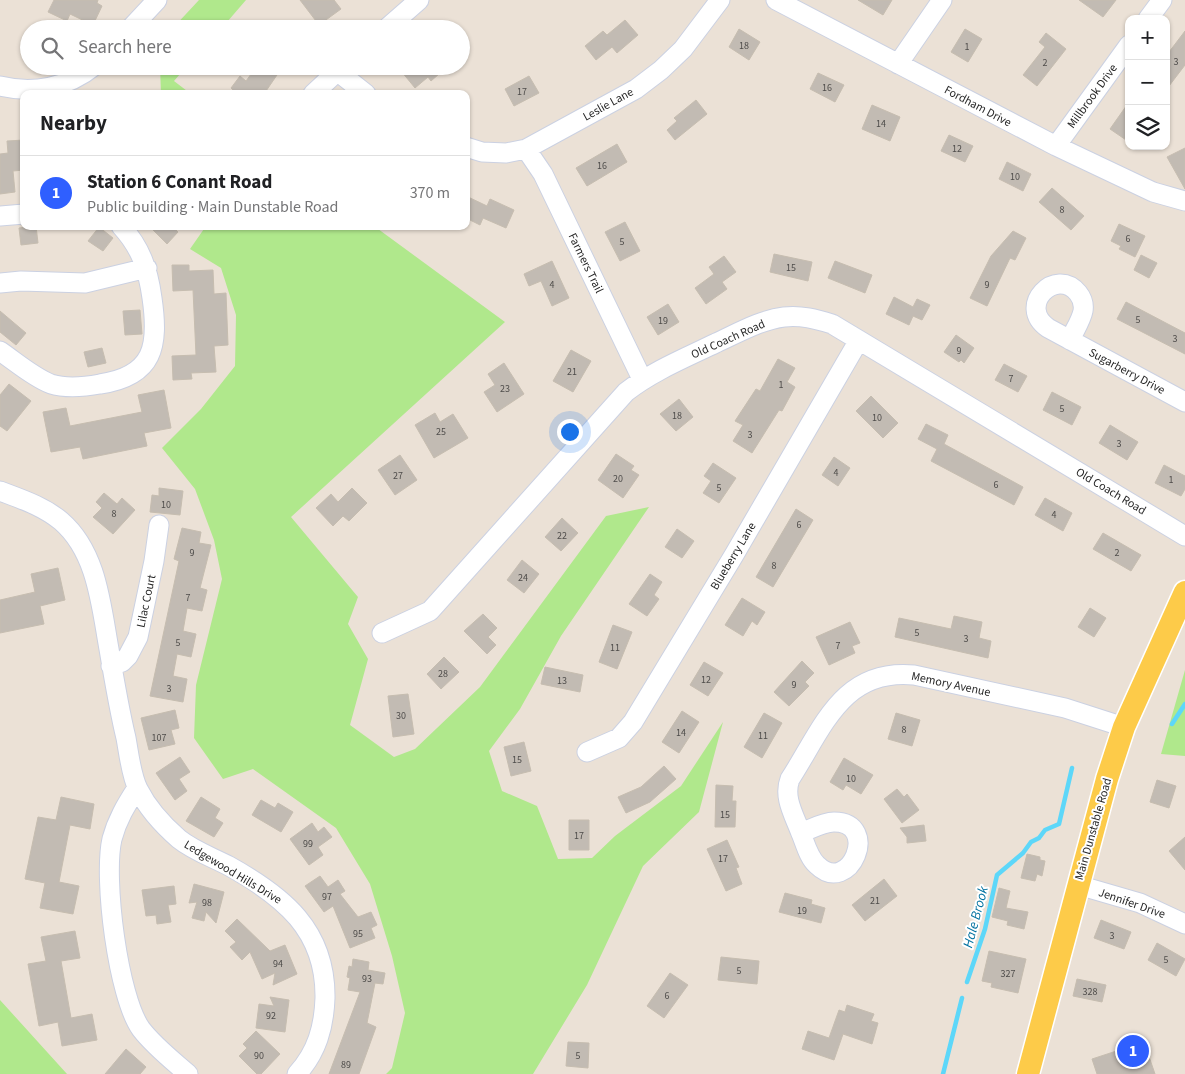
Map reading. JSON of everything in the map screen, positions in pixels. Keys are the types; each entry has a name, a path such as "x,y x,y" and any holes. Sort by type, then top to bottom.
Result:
{"main road":[{"name":"Main Dunstable Road","path":"1028,1074 1107,779 1124,727 1185,592"}],"street":[{"path":"138,20 157,0"},
{"path":"396,20 419,0"},
{"name":"Leslie Lane","path":"470,148 482,152 506,154 526,149 636,89 661,70 683,49 720,0"},
{"name":"Fordham Drive","path":"776,0 1056,146 1153,192 1185,201"},
{"path":"898,64 942,0"},
{"path":"1151,15 1162,0"},
{"name":"Millbrook Drive","path":"1056,146 1125,51"},
{"path":"0,86 23,90 53,87 81,75"},
{"path":"317,90 334,75"},
{"path":"346,75 362,90"},
{"name":"Farmers Trail","path":"526,149 542,174 642,379"},
{"path":"0,216 20,214"},
{"path":"0,351 39,378 61,386 95,385 127,378 143,365 152,347 153,306 147,268 140,250 124,230"},
{"path":"0,284 21,281 85,283 147,268"},
{"name":"Old Coach Road","path":"382,633 430,611 626,392 642,379 738,333 782,317 798,316 832,324 1185,536"},
{"name":"Blueberry Lane","path":"587,752 619,738 633,722 859,340"},
{"name":"Sugarberry Drive","path":"1070,340 1185,402"},
{"name":"Ledgewood Hills Drive","path":"0,491 50,513 62,522 84,552 97,586 137,788 154,813 179,838 282,900 304,926 320,959 324,980 325,1012 322,1032 316,1048 297,1074"},
{"name":"Lilac Court","path":"112,666 122,662 128,656 138,637 159,525"},
{"name":"Memory Avenue","path":"801,833 787,794 790,779 835,708 849,692 869,680 892,674 914,675 1065,708 1124,727"},
{"path":"137,788 117,823 112,841 109,874 117,947 127,999 141,1029 188,1074"},
{"name":"Jennifer Drive","path":"1078,885 1140,903 1185,924"}],"green space":[{"path":"199,0 246,0 229,20 180,20"},
{"path":"160,75 179,75 174,81 186,90 161,90"},
{"path":"203,230 379,230 505,322 291,517 358,597 348,624 368,659 350,725 394,757 415,749 480,687 606,516 649,507 561,636 520,709 489,751 502,791 537,806 558,859 592,858 615,836 681,786 723,722 699,812 643,866 587,985 533,1074 386,1074 392,1068 405,1013 392,956 370,884 336,828 253,769 223,779 194,738 196,685 222,579 214,540 195,489 162,448 201,409 235,366 236,315 221,268 190,249"},
{"path":"1185,670 1185,756 1161,754"},
{"path":"0,1000 67,1074 0,1074"}],"building":[{"path":"54,0 98,0 97,3 102,6 95,20 83,20 70,14 67,20 65,20 48,12"},
{"path":"300,0 334,0 341,9 326,20 315,20"},
{"path":"858,0 892,0 883,15"},
{"path":"1079,0 1116,0 1103,17"},
{"path":"625,20 638,35 617,53 612,47 596,60 585,46 603,31 607,35"},
{"path":"739,29 760,42 749,60 729,47"},
{"path":"965,29 982,39 968,62 951,52"},
{"path":"1185,31 1185,65 1170,85 1170,60 1170,51"},
{"path":"1046,33 1066,49 1037,86 1023,75 1045,47 1039,42"},
{"path":"818,73 844,85 835,102 810,89"},
{"path":"250,75 277,75 267,90 233,90 231,88 240,76 246,81"},
{"path":"404,75 438,75 431,81 428,77 415,88"},
{"path":"529,76 539,93 514,106 505,89"},
{"path":"696,100 707,114 675,140 667,130 677,121 674,118"},
{"path":"872,105 900,117 890,141 862,129"},
{"path":"1125,108 1125,139 1110,129"},
{"path":"949,135 973,146 965,162 941,151"},
{"path":"20,140 20,170 13,171 15,192 0,194 0,154 8,153 7,141"},
{"path":"617,144 627,162 587,186 576,168"},
{"path":"1185,148 1185,189 1167,157"},
{"path":"1007,162 1031,174 1023,191 999,179"},
{"path":"1052,188 1084,216 1071,230 1039,202"},
{"path":"470,198 487,206 490,199 514,210 506,228 483,218 480,225 470,220"},
{"path":"625,222 640,251 620,261 605,232"},
{"path":"1119,224 1145,236 1135,257 1119,249 1121,246 1111,241"},
{"path":"19,228 20,230 36,230 38,243 21,245"},
{"path":"97,230 103,230 113,238 103,251 88,241"},
{"path":"153,230 176,230 178,232 167,244"},
{"path":"1013,231 1026,238 1015,260 1010,258 987,306 970,298 991,256"},
{"path":"774,254 812,262 808,281 770,272"},
{"path":"1141,255 1157,263 1149,278 1134,270"},
{"path":"724,256 736,272 722,282 727,289 706,304 695,288 714,274 709,267"},
{"path":"552,261 569,298 552,306 541,281 529,286 524,274"},
{"path":"835,261 872,275 865,293 828,278"},
{"path":"172,265 189,265 189,271 213,270 214,294 226,293 228,345 214,346 216,372 191,373 192,379 173,380 172,356 196,355 193,290 173,291"},
{"path":"894,297 913,307 917,299 930,305 922,320 913,316 909,325 886,314"},
{"path":"1126,302 1185,333 1185,354 1117,319"},
{"path":"668,304 679,322 658,335 647,317"},
{"path":"140,310 142,334 125,335 123,311"},
{"path":"0,311 26,333 16,345 0,332"},
{"path":"956,335 974,348 964,363 961,360 959,362 944,352"},
{"path":"102,348 106,363 88,367 84,352"},
{"path":"571,350 591,361 573,392 553,381"},
{"path":"778,359 795,368 787,382 795,387 782,411 779,410 752,453 733,441 743,425 735,421 756,389 760,391"},
{"path":"504,363 524,394 497,412 484,392 495,385 488,374"},
{"path":"1004,364 1027,376 1018,392 995,380"},
{"path":"9,384 31,401 7,431 0,426 0,395"},
{"path":"164,390 171,428 144,433 147,446 83,459 80,447 51,452 43,412 66,408 70,426 142,412 138,395"},
{"path":"1052,392 1081,407 1072,425 1043,410"},
{"path":"871,396 898,423 883,438 856,411"},
{"path":"679,399 693,417 676,431 660,414"},
{"path":"435,413 440,422 453,414 468,438 434,458 415,425"},
{"path":"926,424 948,435 944,444 1023,487 1014,505 931,461 937,449 918,439"},
{"path":"1110,425 1138,442 1127,460 1099,443"},
{"path":"616,454 634,466 631,470 639,475 623,498 598,480"},
{"path":"400,455 417,480 395,495 378,470"},
{"path":"834,457 850,468 838,486 822,475"},
{"path":"713,463 736,478 719,503 703,493 711,481 704,476"},
{"path":"1164,465 1185,476 1185,489 1181,496 1155,483"},
{"path":"159,488 183,491 180,515 150,512 152,495 159,496"},
{"path":"352,488 367,503 349,521 343,516 333,526 316,508 331,494 338,502"},
{"path":"104,493 117,504 122,498 135,510 113,534 93,517 102,508 96,502"},
{"path":"1045,498 1072,513 1063,531 1035,515"},
{"path":"796,509 813,520 773,587 756,577"},
{"path":"562,518 578,533 561,551 545,537"},
{"path":"182,528 201,532 199,543 211,545 200,588 207,590 202,611 187,608 183,631 196,634 191,657 177,654 173,676 187,679 183,702 150,696 179,561 174,559"},
{"path":"677,529 694,541 682,558 665,547"},
{"path":"1103,533 1141,555 1131,571 1093,549"},
{"path":"522,560 539,574 524,593 507,580"},
{"path":"58,568 65,600 40,606 44,624 0,633 0,600 35,592 31,574"},
{"path":"650,574 662,582 654,595 659,599 647,616 629,604"},
{"path":"742,598 765,612 757,625 752,621 743,636 725,625"},
{"path":"1090,608 1106,618 1094,637 1078,627"},
{"path":"483,614 497,628 488,637 496,645 487,654 464,631"},
{"path":"954,616 982,622 979,638 991,641 988,658 895,637 899,618 951,629"},
{"path":"850,622 860,643 852,646 855,653 829,665 816,637"},
{"path":"613,625 632,632 617,669 599,662"},
{"path":"444,657 459,672 441,689 427,674"},
{"path":"802,661 814,673 805,682 809,686 789,706 774,692"},
{"path":"704,662 723,673 708,696 690,685"},
{"path":"545,667 583,675 580,692 541,684"},
{"path":"408,694 414,734 393,737 388,696"},
{"path":"175,710 179,728 171,730 175,744 149,750 141,718"},
{"path":"682,711 699,722 679,753 662,742"},
{"path":"764,713 782,723 762,758 744,747"},
{"path":"896,713 920,720 912,746 888,739"},
{"path":"524,742 531,771 511,776 504,747"},
{"path":"180,757 190,772 179,779 187,791 175,800 156,773"},
{"path":"844,758 873,775 861,794 846,785 843,790 830,782"},
{"path":"664,766 676,779 650,802 626,813 618,797 641,787"},
{"path":"1157,780 1176,786 1169,808 1150,802"},
{"path":"716,785 733,786 732,801 736,801 735,827 715,827"},
{"path":"897,789 904,797 907,794 919,810 902,823 884,799"},
{"path":"61,797 94,804 90,829 70,825 59,882 79,886 73,914 40,908 45,883 25,879 38,817 56,820"},
{"path":"201,797 220,809 215,818 223,823 214,837 186,821"},
{"path":"261,800 275,808 278,803 293,812 281,832 252,815"},
{"path":"569,820 589,820 589,850 569,850"},
{"path":"312,823 318,832 324,827 332,837 318,847 323,855 309,865 290,839"},
{"path":"924,825 926,841 907,843 907,837 900,828"},
{"path":"1185,837 1185,870 1169,851"},
{"path":"727,840 739,867 736,868 742,884 726,891 707,849"},
{"path":"1027,854 1040,857 1040,860 1045,861 1042,876 1037,874 1035,881 1021,878"},
{"path":"320,876 328,887 338,880 345,891 340,894 358,917 371,912 377,925 371,928 375,938 350,948 333,906 324,912 305,886"},
{"path":"884,879 897,896 865,921 852,905"},
{"path":"194,884 224,892 216,923 206,912 204,921 192,918 197,902 189,903"},
{"path":"174,886 176,904 168,905 171,922 157,924 156,915 146,916 142,890"},
{"path":"999,888 1010,891 1006,908 1028,912 1024,929 1007,925 1008,921 992,917"},
{"path":"785,893 812,900 811,904 825,908 821,923 779,912"},
{"path":"237,919 270,951 285,945 297,974 273,985 275,973 262,979 250,952 242,960 230,947 236,942 225,931"},
{"path":"1101,920 1131,932 1124,949 1094,938"},
{"path":"75,931 80,958 61,961 71,1018 92,1014 97,1040 62,1046 58,1022 39,1026 28,964 46,961 41,937"},
{"path":"1157,943 1185,959 1176,976 1148,960"},
{"path":"989,951 1026,959 1018,993 991,987 992,983 982,981"},
{"path":"721,957 759,961 757,984 718,980"},
{"path":"353,959 369,962 368,970 385,973 383,984 375,983 367,1023 376,1027 359,1074 329,1074 360,992 348,990 350,978 347,977 349,966 352,967"},
{"path":"670,973 688,985 664,1018 647,1006"},
{"path":"1077,979 1106,985 1102,1002 1073,996"},
{"path":"270,997 289,1000 285,1032 256,1028 259,1004 274,1006"},
{"path":"847,1005 874,1014 871,1021 878,1023 872,1044 843,1034 834,1060 802,1049 808,1031 829,1038 839,1010 845,1012"},
{"path":"256,1031 280,1054 261,1074 257,1074 239,1056 247,1048 243,1044"},
{"path":"568,1042 589,1043 588,1068 566,1066"},
{"path":"1144,1042 1155,1074 1097,1074 1092,1059"},
{"path":"126,1049 146,1067 140,1074 105,1074"}],"waterway":[{"name":"Hale Brook","path":"1172,724 1185,704"},
{"name":"Hale Brook","path":"967,982 985,929 997,875 1023,853 1031,842 1039,838 1045,830 1059,824 1072,768"},
{"name":"Hale Brook","path":"943,1074 962,998"}],"place":[{"name":"Station 6 Conant Road","path":"1133,1051"}]}
